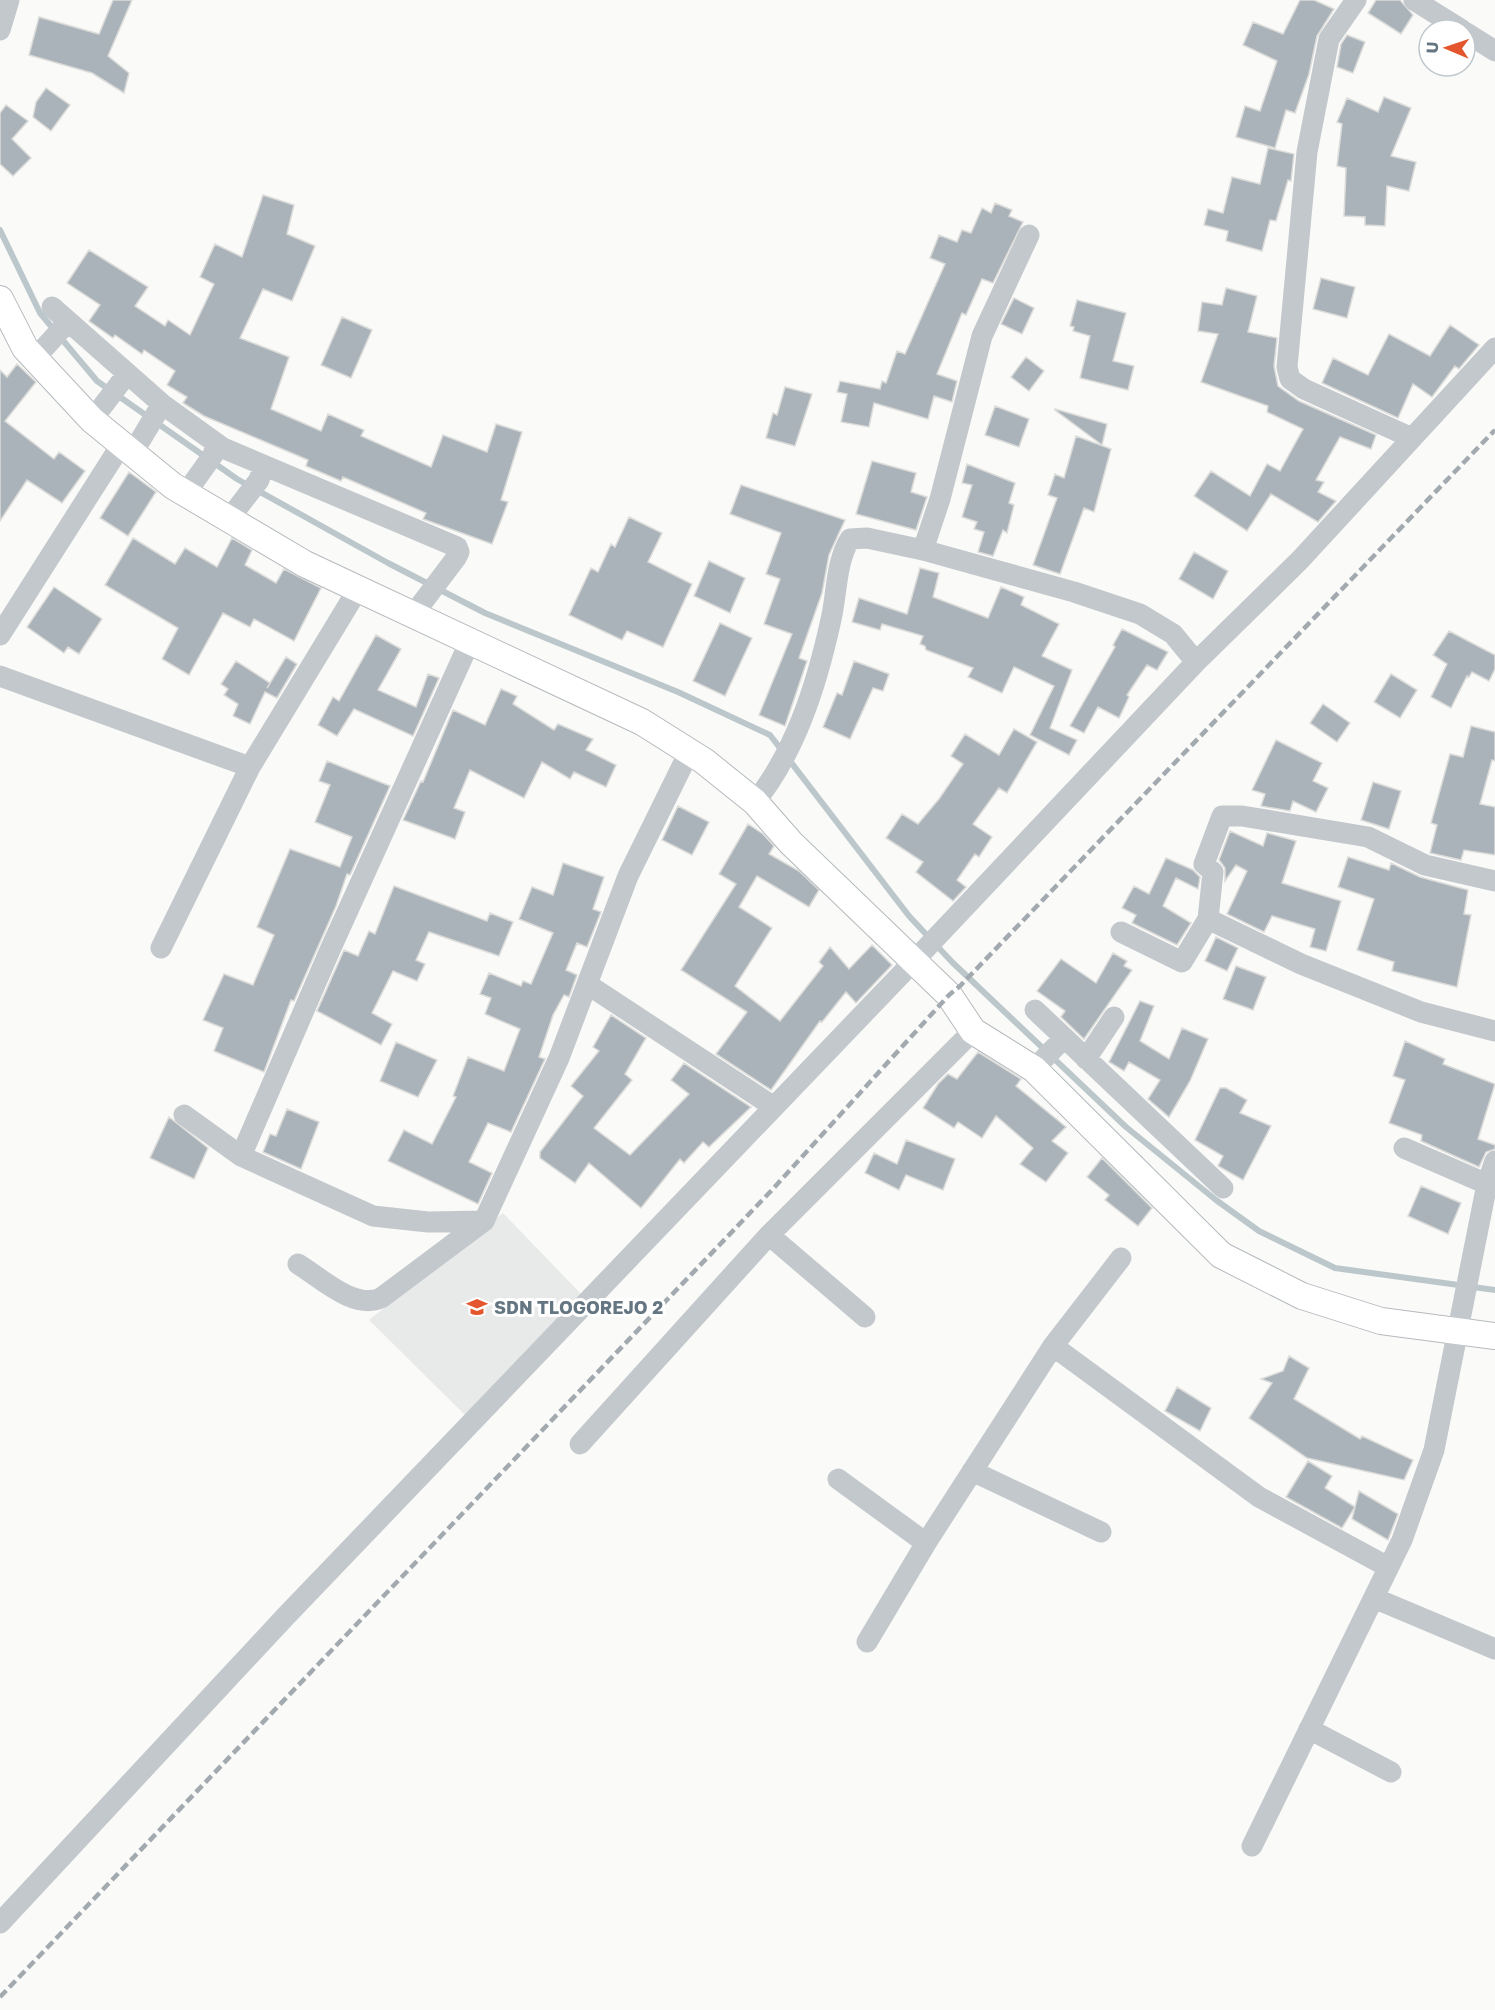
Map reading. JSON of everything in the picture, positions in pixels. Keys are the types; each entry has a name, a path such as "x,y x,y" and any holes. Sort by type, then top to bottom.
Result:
{"main road":[{"path":"0,299 25,348 39,353 96,415 131,447 304,564 358,589 419,607 470,641 642,722 689,752 756,802 790,843 949,995 973,1031 1035,1067 1221,1255 1302,1296 1381,1321 1461,1321 1495,1336"}],"street":[{"path":"0,30 9,0"},
{"path":"1356,0 1329,39 1307,152 1287,367 1290,380 1304,389 1412,438"},
{"path":"1414,0 1443,18"},
{"path":"1477,39 1495,51"},
{"path":"923,550 940,499 982,336 1029,235"},
{"path":"52,307 65,326 122,380 214,450 261,473 448,541 457,547 459,552 419,607"},
{"path":"39,353 65,326"},
{"path":"0,1923 285,1617 913,962 1196,662 1300,560 1495,348"},
{"path":"96,415 122,380"},
{"path":"0,634 159,407"},
{"path":"190,487 214,450"},
{"path":"232,514 261,473"},
{"path":"756,802 776,777 789,751 819,670 845,547 850,539 859,537 923,550 1074,591 1140,614 1173,634 1196,662"},
{"path":"161,948 250,767 358,589"},
{"path":"241,1156 330,950 470,641"},
{"path":"0,676 250,767"},
{"path":"298,1264 357,1300 371,1303 381,1298 484,1221 559,1058 628,876 689,752"},
{"path":"1121,932 1182,962 1208,919 1213,872 1204,864 1222,816 1242,816 1368,837 1425,865 1495,881"},
{"path":"1208,919 1301,964 1421,1012 1495,1031"},
{"path":"587,984 774,1107"},
{"path":"1035,1010 1059,1043 1086,1059 1223,1188"},
{"path":"1086,1059 1114,1017"},
{"path":"580,1444 769,1235 973,1031"},
{"path":"1035,1067 1059,1043"},
{"path":"184,1114 241,1156 373,1216 428,1222 484,1221"},
{"path":"1404,1148 1487,1185"},
{"path":"1252,1846 1402,1540 1434,1450 1487,1185 1495,1161"},
{"path":"769,1235 865,1317"},
{"path":"867,1642 926,1543 1053,1346 1121,1258"},
{"path":"1053,1346 1259,1497 1388,1567"},
{"path":"972,1471 1101,1532"},
{"path":"838,1479 926,1543"},
{"path":"1374,1598 1495,1649"},
{"path":"1309,1729 1391,1772"}],"shaded area":[{"name":"SDN TLOGOREJO 2","path":"503,1213 581,1294 465,1415 369,1320"}],"building":[{"path":"113,0 132,0 108,56 129,73 124,93 92,73 29,55 39,17 99,34"},
{"path":"1300,0 1314,0 1334,9 1317,36 1309,74 1295,113 1286,110 1275,148 1236,137 1245,106 1260,111 1277,61 1243,45 1253,22 1283,34"},
{"path":"1376,0 1400,0 1413,15 1401,34 1368,13"},
{"path":"1347,35 1365,42 1353,73 1337,67 1341,44"},
{"path":"46,88 70,105 51,131 33,117 36,102"},
{"path":"1384,97 1411,108 1391,156 1416,162 1409,191 1387,186 1385,226 1365,225 1365,217 1344,216 1346,168 1337,166 1342,124 1337,122 1347,98 1378,112"},
{"path":"6,105 28,121 12,139 31,158 13,176 0,164 0,113"},
{"path":"1268,148 1294,154 1291,181 1288,180 1276,221 1270,220 1262,251 1226,241 1228,231 1204,225 1208,209 1223,213 1232,177 1260,184"},
{"path":"263,195 294,205 287,234 315,246 292,301 263,289 240,338 289,357 271,409 321,431 328,414 364,430 361,436 431,467 443,435 487,452 496,424 522,432 501,500 508,502 492,544 423,519 426,513 343,477 341,481 306,466 308,460 204,416 183,403 187,397 167,385 175,371 144,350 142,354 115,335 113,338 89,321 100,305 67,283 89,250 148,287 135,306 165,326 168,320 190,335 214,284 200,277 215,244 242,257"},
{"path":"995,203 1012,210 1009,216 1023,222 993,283 982,279 966,315 962,313 937,374 957,381 952,402 934,396 928,419 874,403 869,427 841,422 847,394 837,392 840,381 880,389 882,381 886,383 897,351 905,354 945,264 930,258 939,235 957,242 962,230 971,233 982,208 991,213"},
{"path":"1321,278 1355,287 1347,318 1313,309"},
{"path":"1226,288 1257,296 1248,332 1277,338 1274,366 1278,386 1299,401 1376,435 1371,449 1340,437 1316,480 1324,482 1318,492 1336,501 1318,522 1271,494 1247,531 1194,496 1211,471 1250,496 1267,464 1280,471 1303,429 1267,412 1268,406 1201,382 1218,334 1198,331 1202,302 1222,305"},
{"path":"1014,298 1034,308 1022,334 1001,324"},
{"path":"1077,300 1126,313 1113,361 1134,366 1128,390 1080,378 1090,336 1073,331 1074,327 1070,326"},
{"path":"342,317 372,330 351,378 321,365"},
{"path":"1450,325 1479,345 1459,369 1455,366 1432,397 1413,384 1398,418 1322,383 1333,358 1368,375 1389,334 1430,356"},
{"path":"1026,357 1044,371 1029,391 1011,377"},
{"path":"17,364 36,382 5,421 54,459 59,452 85,471 62,503 27,480 0,521 0,370 7,377"},
{"path":"785,387 812,394 795,446 766,438 773,413 777,415"},
{"path":"995,406 1029,419 1019,447 985,435"},
{"path":"1055,410 1107,424 1102,445"},
{"path":"1076,436 1111,449 1094,512 1084,508 1060,574 1033,565 1057,498 1048,495 1055,474 1064,478"},
{"path":"872,461 916,473 911,492 927,497 916,530 856,514"},
{"path":"967,464 1015,483 1009,503 1014,505 1007,533 1003,530 993,556 978,552 984,532 974,529 977,522 962,517 972,485 962,483"},
{"path":"129,472 156,492 128,536 100,518"},
{"path":"741,485 845,520 829,555 822,593 799,658 807,661 785,726 759,715 792,634 764,624 780,579 766,574 781,533 730,514"},
{"path":"629,517 662,533 648,562 692,584 663,647 627,631 622,640 569,615 591,568 598,572 611,544 615,547"},
{"path":"133,538 175,564 185,548 217,567 232,538 252,550 245,565 276,583 284,569 321,588 294,641 254,619 250,627 223,613 189,675 162,659 178,628 105,585"},
{"path":"1194,552 1228,571 1213,599 1179,579"},
{"path":"709,561 745,578 730,613 694,596"},
{"path":"920,568 939,573 933,597 988,618 1001,587 1024,597 1021,605 1059,624 1042,656 1072,670 1050,728 1077,740 1069,755 1030,735 1054,686 1014,667 1002,693 968,677 973,668 926,650 925,646 920,644 923,636 882,624 880,630 852,622 859,598 907,614"},
{"path":"54,587 102,619 79,654 68,647 64,653 27,627"},
{"path":"720,623 752,638 725,696 693,681"},
{"path":"1122,629 1168,652 1157,670 1147,665 1127,695 1129,697 1119,718 1098,707 1084,733 1070,726 1115,647 1113,645"},
{"path":"1449,631 1495,655 1495,669 1489,681 1472,672 1469,677 1467,676 1451,708 1431,697 1447,664 1433,655"},
{"path":"376,635 401,649 378,690 416,707 428,674 439,678 413,736 354,709 337,736 318,725 333,697 339,701"},
{"path":"286,657 297,664 277,698 265,692 250,724 233,716 238,704 224,695 228,689 221,684 236,661 270,683 267,688"},
{"path":"854,661 889,674 883,691 873,688 850,739 823,727 837,693 842,695"},
{"path":"1391,674 1417,690 1400,718 1374,702"},
{"path":"501,689 517,696 513,704 554,730 558,724 593,739 586,750 616,765 606,787 574,772 570,779 542,762 524,798 470,770 454,808 465,812 455,839 403,820 421,781 423,782 453,710 485,725"},
{"path":"1323,704 1350,723 1337,742 1310,723"},
{"path":"1471,726 1495,732 1495,761 1492,760 1480,804 1495,807 1495,855 1464,850 1461,860 1430,853 1437,825 1431,823 1450,754 1463,757"},
{"path":"1014,729 1037,742 1007,793 999,788 973,824 992,837 979,857 975,854 957,880 966,887 953,901 916,872 923,862 886,838 902,814 918,824 939,799 963,764 951,756 965,734 999,755"},
{"path":"1276,740 1322,763 1313,781 1328,788 1316,812 1293,801 1290,811 1261,806 1265,794 1252,790"},
{"path":"327,761 390,786 350,875 347,874 336,906 294,1001 291,1000 264,1072 214,1051 223,1028 203,1020 224,974 253,985 274,935 257,927 290,849 340,867 352,837 315,822 330,785 319,781"},
{"path":"1373,782 1401,791 1389,829 1361,820"},
{"path":"678,806 709,822 692,855 662,840"},
{"path":"748,824 763,834 774,846 769,854 799,871 819,890 809,907 757,876 739,907 772,928 735,986 780,1021 823,966 819,962 830,947 849,969 872,945 892,965 856,1003 846,992 822,1022 820,1021 771,1090 716,1054 747,1012 681,970 736,884 719,874"},
{"path":"1230,831 1263,846 1267,833 1296,841 1282,883 1341,901 1326,951 1310,947 1315,929 1272,916 1264,932 1227,914 1247,871 1236,865 1225,881 1225,868 1219,860"},
{"path":"1348,857 1389,870 1391,863 1420,877 1468,890 1464,914 1471,915 1457,987 1392,971 1394,962 1357,950 1374,899 1338,887"},
{"path":"1166,858 1193,870 1200,877 1198,889 1176,878 1163,906 1191,923 1177,945 1132,923 1136,915 1122,908 1134,886 1149,894"},
{"path":"563,863 604,877 593,909 601,912 587,947 577,943 566,970 577,975 569,997 564,995 553,1015 539,1057 545,1059 511,1132 488,1123 469,1162 492,1173 478,1204 388,1161 404,1130 432,1144 456,1097 453,1096 468,1057 504,1071 520,1029 485,1014 491,998 480,994 489,973 521,986 523,981 531,984 553,933 519,919 532,887 553,895"},
{"path":"394,886 487,921 490,913 513,922 499,956 429,932 416,960 425,964 417,981 393,971 372,1013 392,1024 381,1045 317,1011 344,950 358,956 369,931 375,934"},
{"path":"1216,937 1238,948 1227,971 1205,961"},
{"path":"1113,953 1127,961 1124,966 1132,970 1084,1039 1061,1017 1065,1011 1037,991 1061,959 1096,983"},
{"path":"1236,966 1266,977 1253,1010 1223,999"},
{"path":"1140,1001 1154,1006 1140,1041 1169,1059 1182,1028 1208,1039 1190,1081 1169,1117 1148,1099 1160,1080 1129,1062 1124,1071 1109,1062"},
{"path":"611,1015 646,1038 625,1074 632,1080 594,1128 630,1155 689,1094 671,1080 684,1063 751,1107 709,1147 703,1142 684,1163 680,1159 641,1208 589,1163 575,1183 540,1158 540,1152 583,1096 571,1086 599,1051 593,1047"},
{"path":"1405,1041 1445,1059 1443,1064 1495,1084 1478,1139 1495,1145 1495,1149 1486,1152 1479,1167 1421,1141 1422,1135 1389,1123 1405,1080 1393,1076"},
{"path":"396,1042 437,1060 418,1097 380,1081"},
{"path":"978,1052 1021,1079 1016,1086 1066,1127 1052,1141 1068,1153 1046,1182 1020,1164 1033,1148 996,1116 982,1138 958,1122 954,1128 923,1108 938,1084 948,1074 957,1079"},
{"path":"1220,1088 1226,1088 1247,1100 1240,1113 1271,1126 1243,1180 1218,1166 1223,1156 1195,1140"},
{"path":"287,1109 319,1122 301,1169 263,1152 270,1134 276,1136"},
{"path":"169,1117 208,1148 194,1179 150,1158"},
{"path":"906,1140 955,1159 943,1190 906,1175 899,1190 865,1173 874,1153 897,1164"},
{"path":"1102,1158 1152,1208 1138,1226 1105,1200 1109,1195 1087,1177"},
{"path":"1421,1186 1461,1203 1448,1234 1408,1216"},
{"path":"1289,1356 1309,1368 1294,1399 1360,1439 1362,1436 1413,1460 1404,1480 1307,1458 1249,1418 1272,1383 1261,1379 1283,1371"},
{"path":"1177,1387 1211,1408 1200,1431 1165,1411"},
{"path":"1308,1461 1332,1476 1325,1488 1355,1507 1342,1528 1286,1497"},
{"path":"1359,1491 1398,1514 1388,1540 1352,1519"}],"waterway":[{"path":"0,230 40,313 97,381 237,479 388,563 485,613 678,692 770,735 909,916 952,962 1126,1127 1216,1200 1259,1231 1335,1268 1495,1290"}],"railway":[{"path":"0,1997 771,1191 949,995 1495,430"}],"place":[{"name":"SDN TLOGOREJO 2","path":"477,1307"}]}
